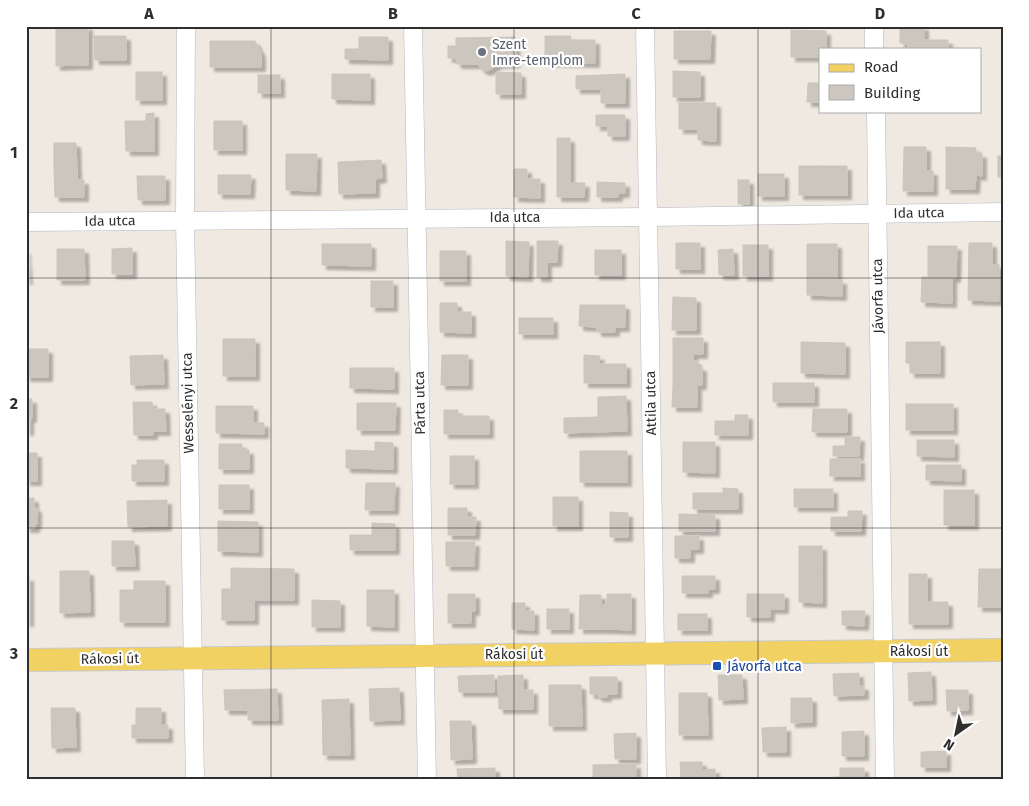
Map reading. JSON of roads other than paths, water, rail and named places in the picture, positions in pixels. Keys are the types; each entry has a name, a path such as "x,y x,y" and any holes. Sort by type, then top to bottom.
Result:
{"main road":[{"name":"Rákosi út","path":"26,660 1003,650"}],"street":[{"name":"Wesselényi utca","path":"186,26 185,220 195,780"},
{"name":"Párta utca","path":"413,26 427,780"},
{"name":"Attila utca","path":"645,26 657,780"},
{"path":"874,26 874,48"},
{"name":"Jávorfa utca","path":"876,112 885,780"},
{"name":"Ida utca","path":"26,222 1003,212"}],"place":[{"name":"Szent Imre-templom","path":"482,52"},
{"name":"Jávorfa utca","path":"717,666"}]}
